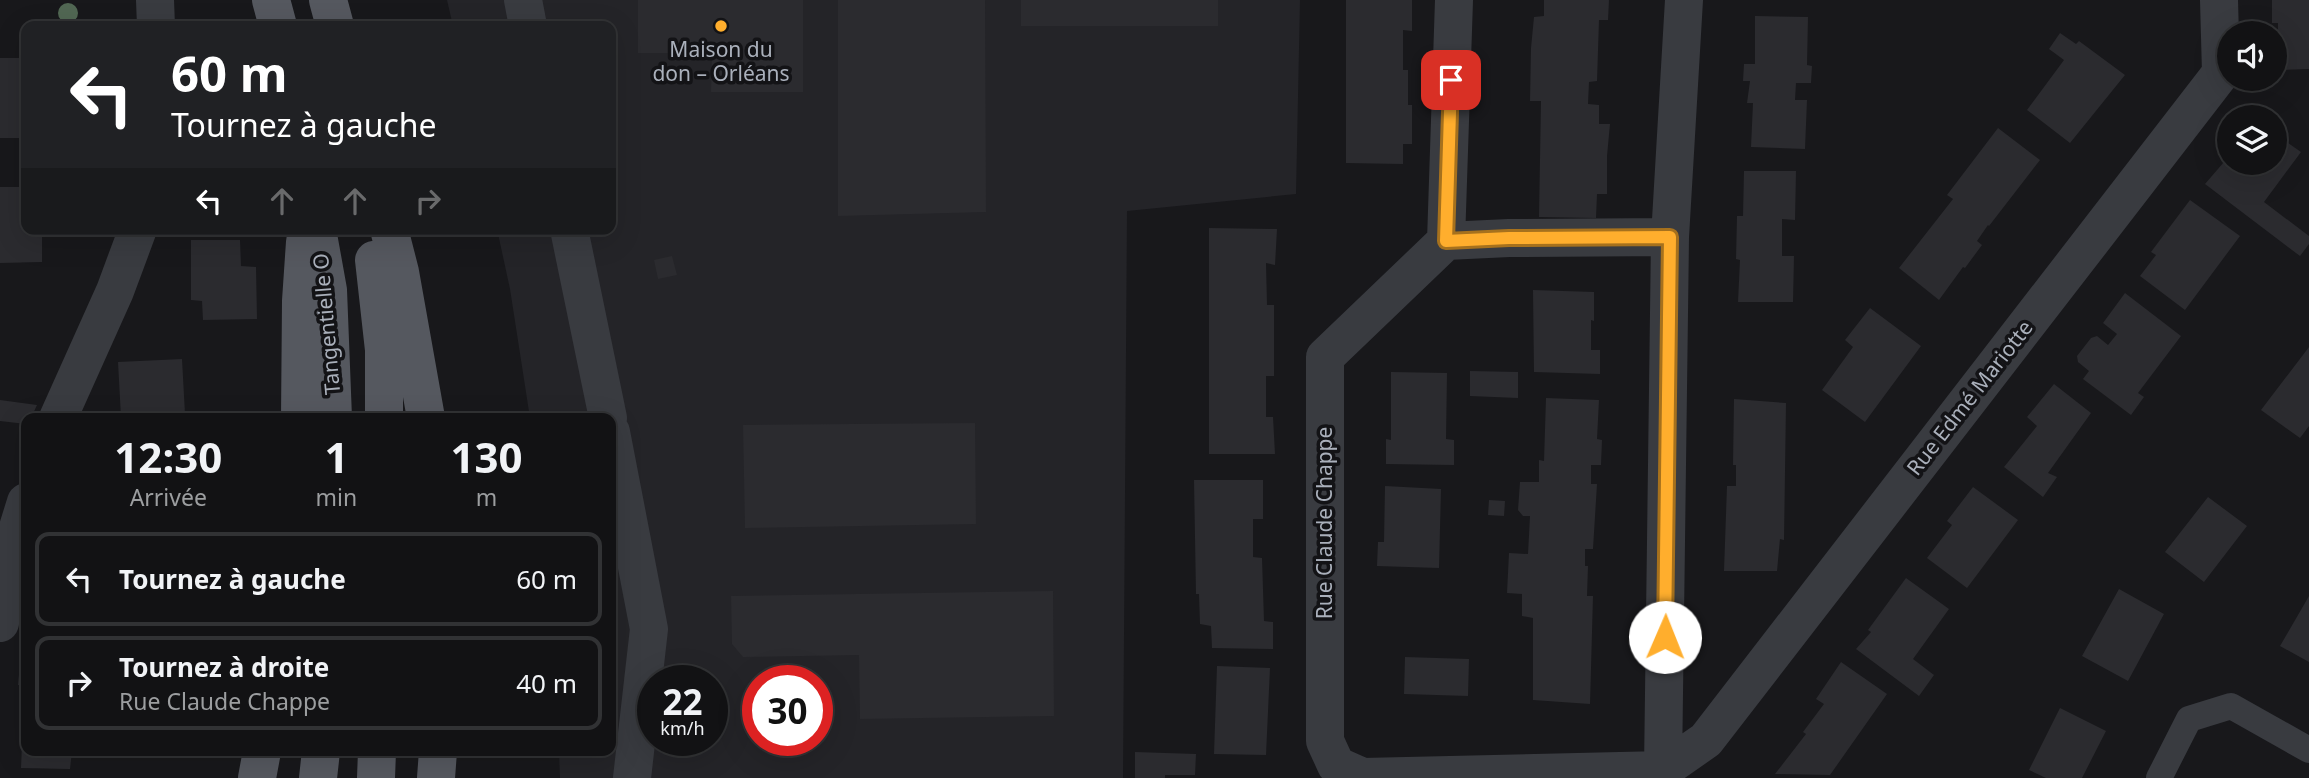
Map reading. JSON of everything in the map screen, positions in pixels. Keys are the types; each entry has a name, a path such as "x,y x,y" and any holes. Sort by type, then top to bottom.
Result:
{"main road":[{"path":"271,0 277,21"},
{"path":"328,0 334,21"},
{"path":"300,413 301,301 306,235"},
{"name":"Tangentielle O","path":"318,235 328,290 334,413"},
{"path":"372,235 384,350 384,413"},
{"path":"391,235 400,272 425,413"},
{"path":"257,778 261,756"},
{"path":"318,778 320,756"},
{"path":"436,778 438,756"}],"street":[{"path":"155,0 156,21"},
{"path":"523,0 527,21"},
{"path":"1454,0 1446,241 1670,237"},
{"path":"1663,770 1670,237 1684,0"},
{"name":"Rue Edmé Mariotte","path":"1663,770 1706,740 2221,74 2219,0"},
{"path":"60,413 115,291 136,235"},
{"path":"570,235 607,413"},
{"name":"Rue Claude Chappe","path":"1446,241 1325,357 1325,741 1336,765 1363,777 1663,770"},
{"path":"616,458 649,629 632,778"},
{"path":"0,623 11,550 21,518"}],"lane":[{"path":"2159,778 2189,719 2231,706 2309,750"}],"shaded area":[{"path":"447,0 1300,0 1296,194 1127,211 1123,778 560,778 559,756 616,756 616,413 529,413 510,289 498,235 616,235 616,21 452,21"}],"building":[{"name":"Maison du don – Orléans","path":"638,0 803,0 803,92 711,92 712,53 638,53"},
{"path":"838,0 985,0 986,212 838,216"},
{"path":"1021,0 1218,0 1218,26 1021,26"},
{"path":"1346,0 1412,0 1412,31 1403,30 1403,70 1408,70 1408,105 1412,105 1412,144 1403,144 1403,164 1346,163"},
{"path":"1544,0 1609,0 1608,20 1599,20 1597,81 1589,82 1588,104 1599,105 1599,124 1610,124 1607,194 1597,194 1596,218 1539,217 1541,101 1530,101 1531,48 1534,17 1544,16"},
{"path":"2272,0 2309,0 2309,69 2287,70 2287,21 2272,21"},
{"path":"1755,16 1808,17 1807,65 1812,66 1811,83 1796,83 1795,100 1807,100 1805,149 1751,147 1753,103 1747,103 1750,81 1743,81 1744,64 1755,64"},
{"path":"2060,33 2076,44 2079,41 2125,75 2070,143 2027,110 2064,60 2049,49"},
{"path":"0,58 21,58 21,138 0,138"},
{"path":"1998,128 2040,160 1988,225 1977,241 1982,245 1939,300 1899,268 1953,199 1947,195"},
{"path":"2287,142 2301,152 2287,171"},
{"path":"2217,170 2217,175 2284,175 2264,202 2309,236 2309,244 2300,256 2205,184"},
{"path":"1744,171 1796,171 1795,220 1782,219 1782,256 1794,256 1793,302 1738,302 1740,260 1736,259 1737,216 1743,216"},
{"path":"0,187 21,187 21,235 42,235 42,262 0,263"},
{"path":"2190,200 2240,236 2185,310 2140,276 2156,255 2151,252"},
{"path":"1209,228 1277,229 1275,265 1266,263 1267,305 1274,305 1274,376 1266,376 1266,417 1273,417 1275,454 1209,454"},
{"path":"191,240 240,240 241,266 256,267 257,319 203,320 202,301 191,300"},
{"path":"672,256 677,275 658,279 654,260"},
{"path":"1533,290 1594,292 1591,350 1600,350 1600,374 1534,372"},
{"path":"2125,293 2181,336 2138,393 2144,397 2131,415 2083,379 2089,371 2078,362 2077,356 2091,338 2097,336 2108,345 2117,334 2103,323"},
{"path":"1870,308 1921,346 1865,422 1822,390 1853,347 1845,340"},
{"path":"2309,347 2309,426 2300,438 2261,410"},
{"path":"182,359 185,413 121,413 118,362"},
{"path":"1470,371 1518,372 1518,398 1470,396"},
{"path":"1391,372 1447,373 1446,439 1454,440 1454,465 1386,464 1386,439 1391,440"},
{"path":"2054,384 2091,413 2048,473 2057,477 2043,497 2004,467 2037,426 2027,417"},
{"path":"1546,398 1599,400 1597,439 1602,440 1601,465 1591,465 1591,484 1597,484 1593,549 1585,549 1585,566 1588,566 1587,596 1593,596 1590,704 1533,700 1533,618 1522,616 1522,594 1507,593 1509,553 1528,554 1530,516 1523,516 1518,510 1520,482 1539,482 1539,460 1544,461"},
{"path":"1734,399 1786,403 1784,540 1780,539 1777,571 1724,571 1727,486 1736,486 1736,465 1733,465"},
{"path":"0,400 37,405 33,413 21,413 21,423 0,421"},
{"path":"975,423 976,524 745,528 743,425"},
{"path":"1194,480 1263,480 1263,519 1253,519 1253,557 1262,558 1264,621 1273,622 1273,649 1212,648 1211,626 1200,624 1199,594 1196,594"},
{"path":"1385,486 1441,489 1439,568 1377,566 1378,542 1384,542"},
{"path":"1973,487 2018,520 1967,588 1927,558 1952,525 1947,521"},
{"path":"2208,497 2247,526 2204,582 2165,552"},
{"path":"1489,500 1505,501 1504,516 1488,515"},
{"path":"1906,578 1949,609 1913,659 1934,675 1919,696 1856,649 1871,632 1868,630"},
{"path":"2119,589 2164,614 2128,681 2082,656"},
{"path":"1053,591 1054,716 860,719 859,655 743,657 732,644 731,596"},
{"path":"2309,596 2309,662 2280,646"},
{"path":"1405,657 1469,659 1468,696 1404,694"},
{"path":"1841,662 1887,694 1830,775 1775,774 1806,734 1803,732 1824,704 1816,699"},
{"path":"1217,666 1270,668 1266,755 1214,754"},
{"path":"2060,708 2106,731 2082,778 2046,778 2029,770"},
{"path":"1135,752 1196,754 1195,775 1135,778"},
{"path":"22,756 71,756 70,769 21,768"}],"place":[{"name":"Maison du don – Orléans","path":"721,26"}],"route":[{"path":"1451,80 1446,241 1670,237 1665,637"}]}
